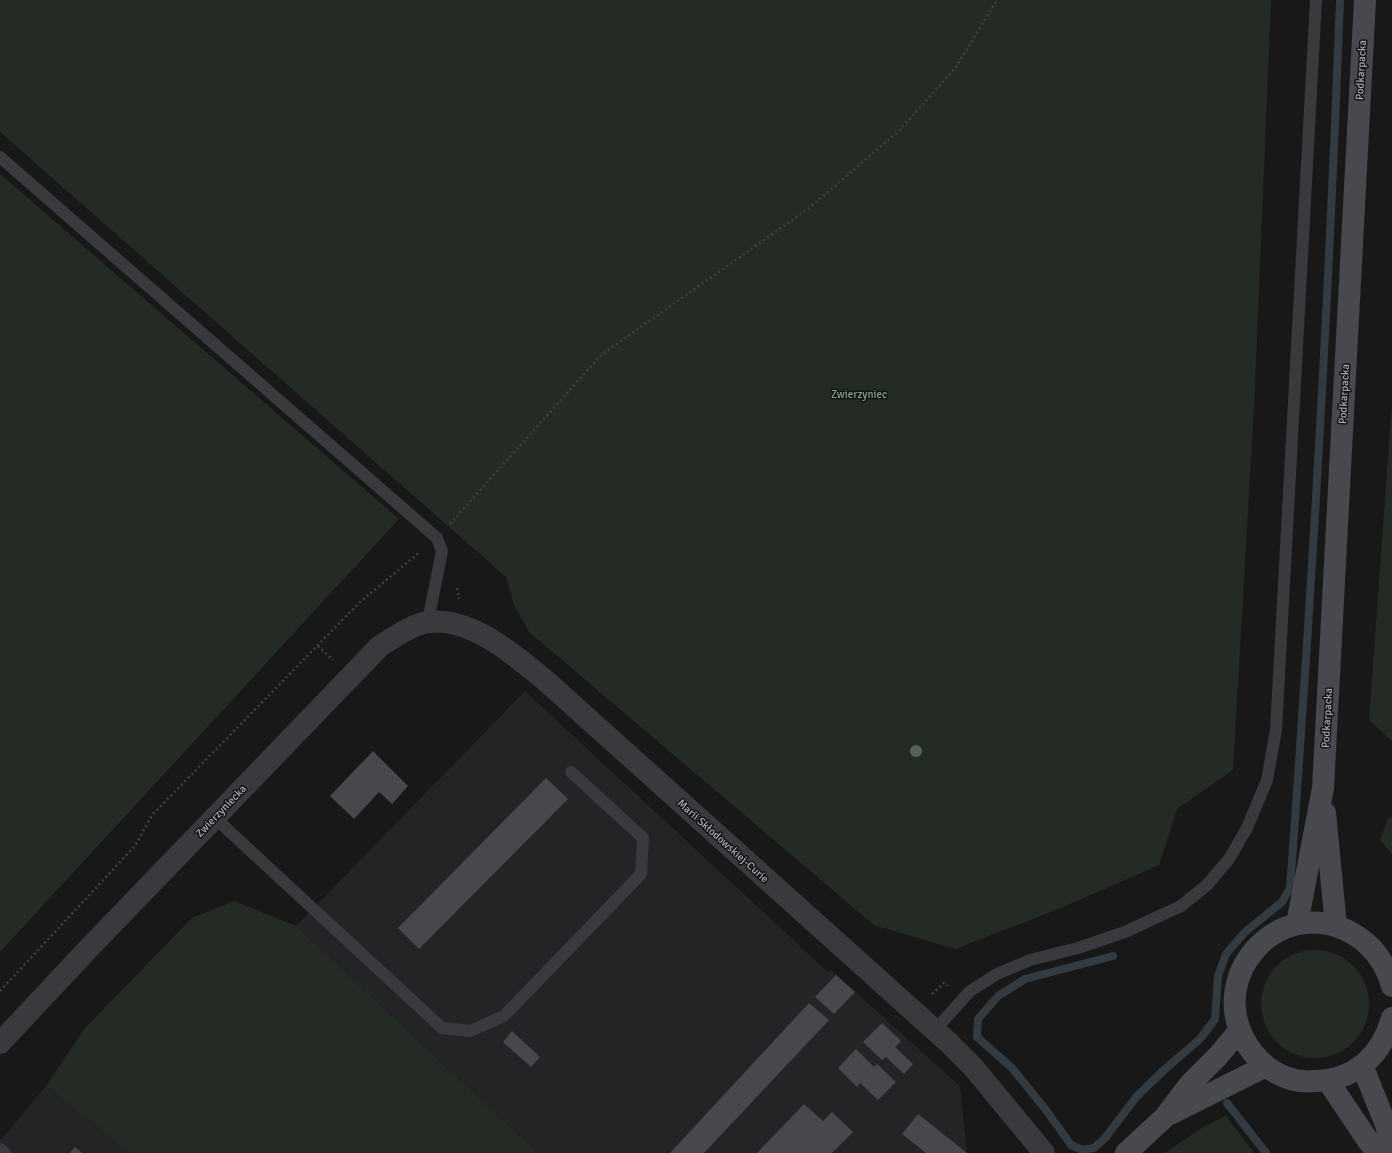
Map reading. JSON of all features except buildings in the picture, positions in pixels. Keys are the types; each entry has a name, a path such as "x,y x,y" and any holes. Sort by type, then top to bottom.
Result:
{"main road":[{"name":"Podkarpacka","path":"1297,924 1323,788 1365,0"},
{"name":"Podkarpacka","path":"1323,788 1336,926"},
{"path":"1392,986 1389,975 1377,953 1359,936 1336,926 1317,922 1297,924 1279,931 1262,942 1249,956 1240,973 1235,992 1235,1012 1239,1031 1250,1050 1266,1066 1285,1077 1306,1082 1328,1081 1346,1075 1362,1065 1373,1056 1382,1044 1392,1018"},
{"path":"1128,1151 1165,1116 1190,1084 1218,1056 1239,1031"},
{"path":"1362,1065 1386,1125 1392,1150"},
{"path":"1165,1116 1266,1066"},
{"path":"1328,1081 1378,1153"}],"street":[{"name":"Zwierzyniecka","path":"0,1043 90,947 380,646 402,632 428,622 448,622 464,627"},
{"name":"Marii Skłodowskiej-Curie","path":"464,627 487,638 515,655 546,681 935,1030 973,1067 1044,1153"}],"lane":[{"path":"935,1030 970,991 997,974 1030,960 1078,948 1125,932 1182,906 1207,885 1229,859 1247,828 1267,780 1276,722 1316,0"},
{"path":"0,157 437,538 442,550 428,622"},
{"path":"215,818 442,1028 470,1031 504,1016 641,874 643,838 571,772"},
{"path":"0,1149 5,1153"}],"path":[{"path":"0,991 135,846 152,815 360,602 437,538 601,355 808,209 900,130 956,67 997,0"},
{"path":"318,646 337,664"},
{"path":"929,996 935,994 944,983 962,999"}],"shaded area":[{"path":"525,691 828,972 831,970 960,1086 967,1153 538,1153 296,926"},
{"path":"46,1086 130,1153 0,1153 0,1141"}],"green space":[{"name":"Zwierzyniec","path":"0,0 1271,0 1254,407 1233,770 1177,809 1159,865 1061,908 955,949 874,925 529,632 514,605 506,577 0,132"},
{"path":"0,174 399,519 0,952"},
{"path":"1392,403 1392,741 1369,720"},
{"path":"1392,816 1392,854 1380,840 1388,819"},
{"path":"234,901 296,926 538,1153 130,1153 46,1086 85,1028 192,918"},
{"path":"1315,950 1336,954 1353,966 1365,983 1369,1004 1365,1025 1353,1042 1336,1054 1315,1058 1294,1054 1277,1042 1265,1025 1261,1004 1265,983 1277,966 1294,954"},
{"path":"1226,1116 1254,1153 1165,1153 1203,1127"}],"waterway":[{"path":"1113,956 1025,979 998,996 978,1019 977,1037 1012,1068 1046,1110 1071,1145 1082,1150 1094,1148 1105,1138 1137,1096 1200,1039 1215,1019 1218,976 1226,954 1245,932 1282,902 1290,888 1306,666 1319,444 1331,222 1340,0"},
{"path":"1227,1103 1266,1153"}]}
